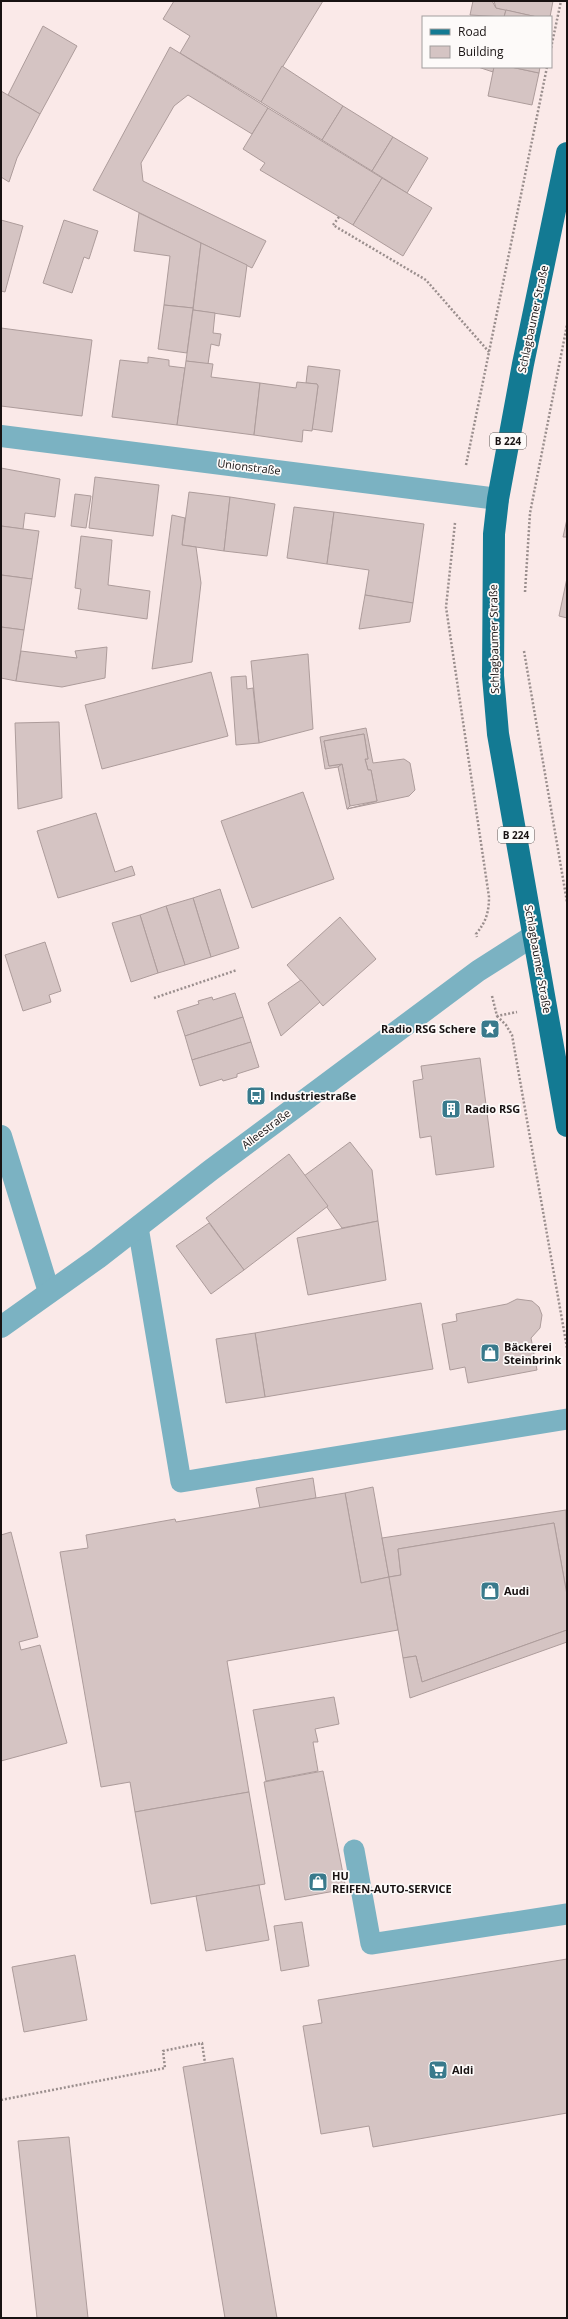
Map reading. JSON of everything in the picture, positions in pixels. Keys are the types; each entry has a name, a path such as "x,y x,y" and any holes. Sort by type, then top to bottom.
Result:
{"main road":[{"name":"Schlagbaumer Straße","path":"567,153 523,364 498,499 494,534 492,676 498,734 567,1126"}],"street":[{"name":"Unionstraße","path":"1,436 498,499"},
{"name":"Alleestraße","path":"1,1327 138,1227 211,1170 478,971 533,936"},
{"path":"1,1136 49,1292"}],"lane":[{"path":"138,1227 181,1482 567,1420"},
{"path":"354,1850 371,1944 567,1914"}],"path":[{"path":"552,43 561,1"},
{"path":"339,217 333,225 426,280 490,352"},
{"path":"525,600 530,513 567,325"},
{"path":"524,647 567,902"},
{"path":"154,998 237,970"},
{"path":"497,1016 506,1025 512,1035 567,1348"},
{"path":"1,2100 165,2068 163,2051 202,2043 205,2063"}],"building":[{"path":"174,1 323,1 261,102 180,53 190,36 163,19"},
{"path":"473,1 492,1 496,8 506,10 504,16 470,15"},
{"path":"494,1 553,1 550,16 532,16 496,8"},
{"path":"506,10 533,16 504,16"},
{"path":"43,26 77,46 40,114 8,95"},
{"path":"170,47 268,108 252,134 188,95 174,106 141,163 143,181 266,241 252,268 93,190"},
{"path":"282,66 343,106 322,140 261,102"},
{"path":"481,68 494,68 493,72"},
{"path":"494,68 516,68 539,73 532,105 488,96"},
{"path":"516,68 540,68 539,73"},
{"path":"1,91 40,114 17,158 9,182 1,177"},
{"path":"343,106 393,137 372,171 322,140"},
{"path":"268,108 382,178 353,225 260,170 265,163 243,149"},
{"path":"393,137 428,158 407,193 372,171"},
{"path":"382,178 432,208 403,256 353,225"},
{"path":"139,213 201,243 193,308 164,305 170,256 134,251"},
{"path":"1,220 23,226 5,292 1,291"},
{"path":"64,220 98,231 89,259 84,257 72,293 43,283"},
{"path":"201,243 247,265 240,317 193,310"},
{"path":"164,305 193,308 187,353 158,349"},
{"path":"193,310 215,313 213,333 221,334 219,346 211,344 208,364 186,361"},
{"path":"1,328 92,340 82,416 1,406"},
{"path":"148,357 169,360 169,366 185,368 177,425 112,417 120,360 148,363"},
{"path":"186,361 213,364 211,377 260,383 254,435 177,425"},
{"path":"308,366 340,370 332,432 312,429 318,386 317,384 306,383"},
{"path":"297,382 317,384 318,386 312,431 303,430 302,442 254,435 260,383 296,388"},
{"path":"1,468 60,479 55,517 25,513 23,529 1,526"},
{"path":"95,477 159,485 153,536 89,528"},
{"path":"189,492 230,497 224,551 182,545"},
{"path":"75,494 91,496 86,528 71,526"},
{"path":"230,497 275,504 267,556 224,551"},
{"path":"294,507 334,512 327,564 287,558"},
{"path":"334,512 424,524 413,603 365,595 369,570 327,564"},
{"path":"172,515 185,518 182,545 196,547 201,583 192,662 152,669"},
{"path":"567,519 567,537 563,537"},
{"path":"1,526 39,531 32,579 1,575"},
{"path":"81,536 112,540 108,585 150,591 147,619 78,609 81,589 75,588"},
{"path":"1,575 32,579 24,630 1,627"},
{"path":"567,578 567,618 559,616"},
{"path":"365,595 413,603 410,622 359,629"},
{"path":"1,627 24,630 16,681 1,678"},
{"path":"107,647 105,678 62,687 16,681 21,651 77,658 75,651"},
{"path":"308,654 313,729 259,743 251,661"},
{"path":"211,672 228,736 102,769 85,705"},
{"path":"246,676 247,689 253,688 259,743 236,745 231,677"},
{"path":"59,722 62,798 18,809 15,723"},
{"path":"366,728 373,763 404,759 410,763 415,790 409,796 347,809 377,801 371,770 368,770 365,759 368,759 364,734 324,741 329,766 342,764 338,767 325,769 320,737"},
{"path":"364,734 368,759 365,759 368,770 371,770 377,801 350,806 342,764 329,766 324,741"},
{"path":"342,764 350,806 347,809 338,767"},
{"path":"303,792 334,879 252,908 221,821"},
{"path":"96,813 115,872 132,866 135,875 58,898 37,831"},
{"path":"220,889 239,948 211,957 193,898"},
{"path":"193,898 211,957 185,965 166,906"},
{"path":"166,906 185,965 158,973 140,915"},
{"path":"140,915 158,973 131,982 112,923"},
{"path":"340,917 376,959 323,1006 287,965"},
{"path":"45,942 61,991 49,995 51,1002 23,1011 5,955"},
{"path":"301,980 320,1002 281,1036 268,1003"},
{"path":"235,993 243,1017 185,1036 177,1011 199,1004 198,1001 212,997 213,1000"},
{"path":"243,1017 251,1042 192,1060 185,1036"},
{"path":"251,1042 259,1067 237,1074 237,1077 223,1081 222,1079 200,1086 192,1060"},
{"name":"Radio RSG","path":"480,1058 494,1167 436,1175 431,1136 420,1138 413,1081 423,1079 421,1066"},
{"path":"350,1142 372,1170 378,1221 342,1228 304,1176"},
{"path":"289,1154 328,1206 244,1270 206,1218"},
{"path":"378,1221 386,1280 308,1295 297,1238"},
{"path":"209,1223 244,1270 211,1294 176,1246"},
{"name":"Bäckerei Steinbrink","path":"517,1299 532,1301 539,1307 542,1315 540,1328 531,1338 537,1370 468,1383 465,1367 450,1370 442,1324 457,1321 456,1314 507,1304"},
{"path":"421,1303 433,1369 265,1397 255,1333"},
{"path":"255,1333 265,1397 226,1403 216,1339"},
{"path":"313,1478 316,1498 260,1508 256,1488"},
{"path":"373,1487 389,1577 361,1583 345,1493"},
{"path":"345,1493 361,1583 389,1577 398,1630 227,1661 249,1792 135,1812 130,1782 101,1787 60,1552 88,1548 86,1535 175,1519 176,1522"},
{"path":"566,1510 567,1595 554,1523 398,1549 401,1575 389,1577 382,1538"},
{"path":"554,1523 567,1595 567,1630 422,1682 416,1656 403,1658 389,1577 401,1575 398,1549"},
{"path":"11,1532 38,1637 19,1642 21,1650 40,1645 67,1743 1,1761 1,1535"},
{"path":"567,1630 567,1642 410,1698 403,1658 416,1656 422,1682"},
{"path":"334,1697 339,1724 315,1729 318,1742 313,1742 318,1771 266,1781 253,1710"},
{"path":"323,1771 346,1889 285,1900 264,1782"},
{"path":"249,1792 265,1884 151,1904 135,1812"},
{"path":"259,1885 269,1940 206,1951 196,1896"},
{"path":"302,1922 309,1966 281,1971 274,1926"},
{"path":"75,1955 87,2020 24,2032 12,1967"},
{"name":"Aldi","path":"567,1959 567,2113 373,2147 369,2126 321,2134 303,2026 322,2023 318,2000"},
{"path":"233,2058 277,2318 225,2318 183,2067"},
{"path":"69,2137 88,2318 37,2318 18,2141"}],"place":[{"name":"Radio RSG Schere","path":"490,1029"},
{"name":"Industriestraße","path":"256,1096"},
{"name":"Radio RSG","path":"451,1109"},
{"name":"Bäckerei Steinbrink","path":"490,1353"},
{"name":"Audi","path":"490,1591"},
{"name":"HU REIFEN-AUTO-SERVICE","path":"318,1882"},
{"name":"Aldi","path":"438,2070"}]}
